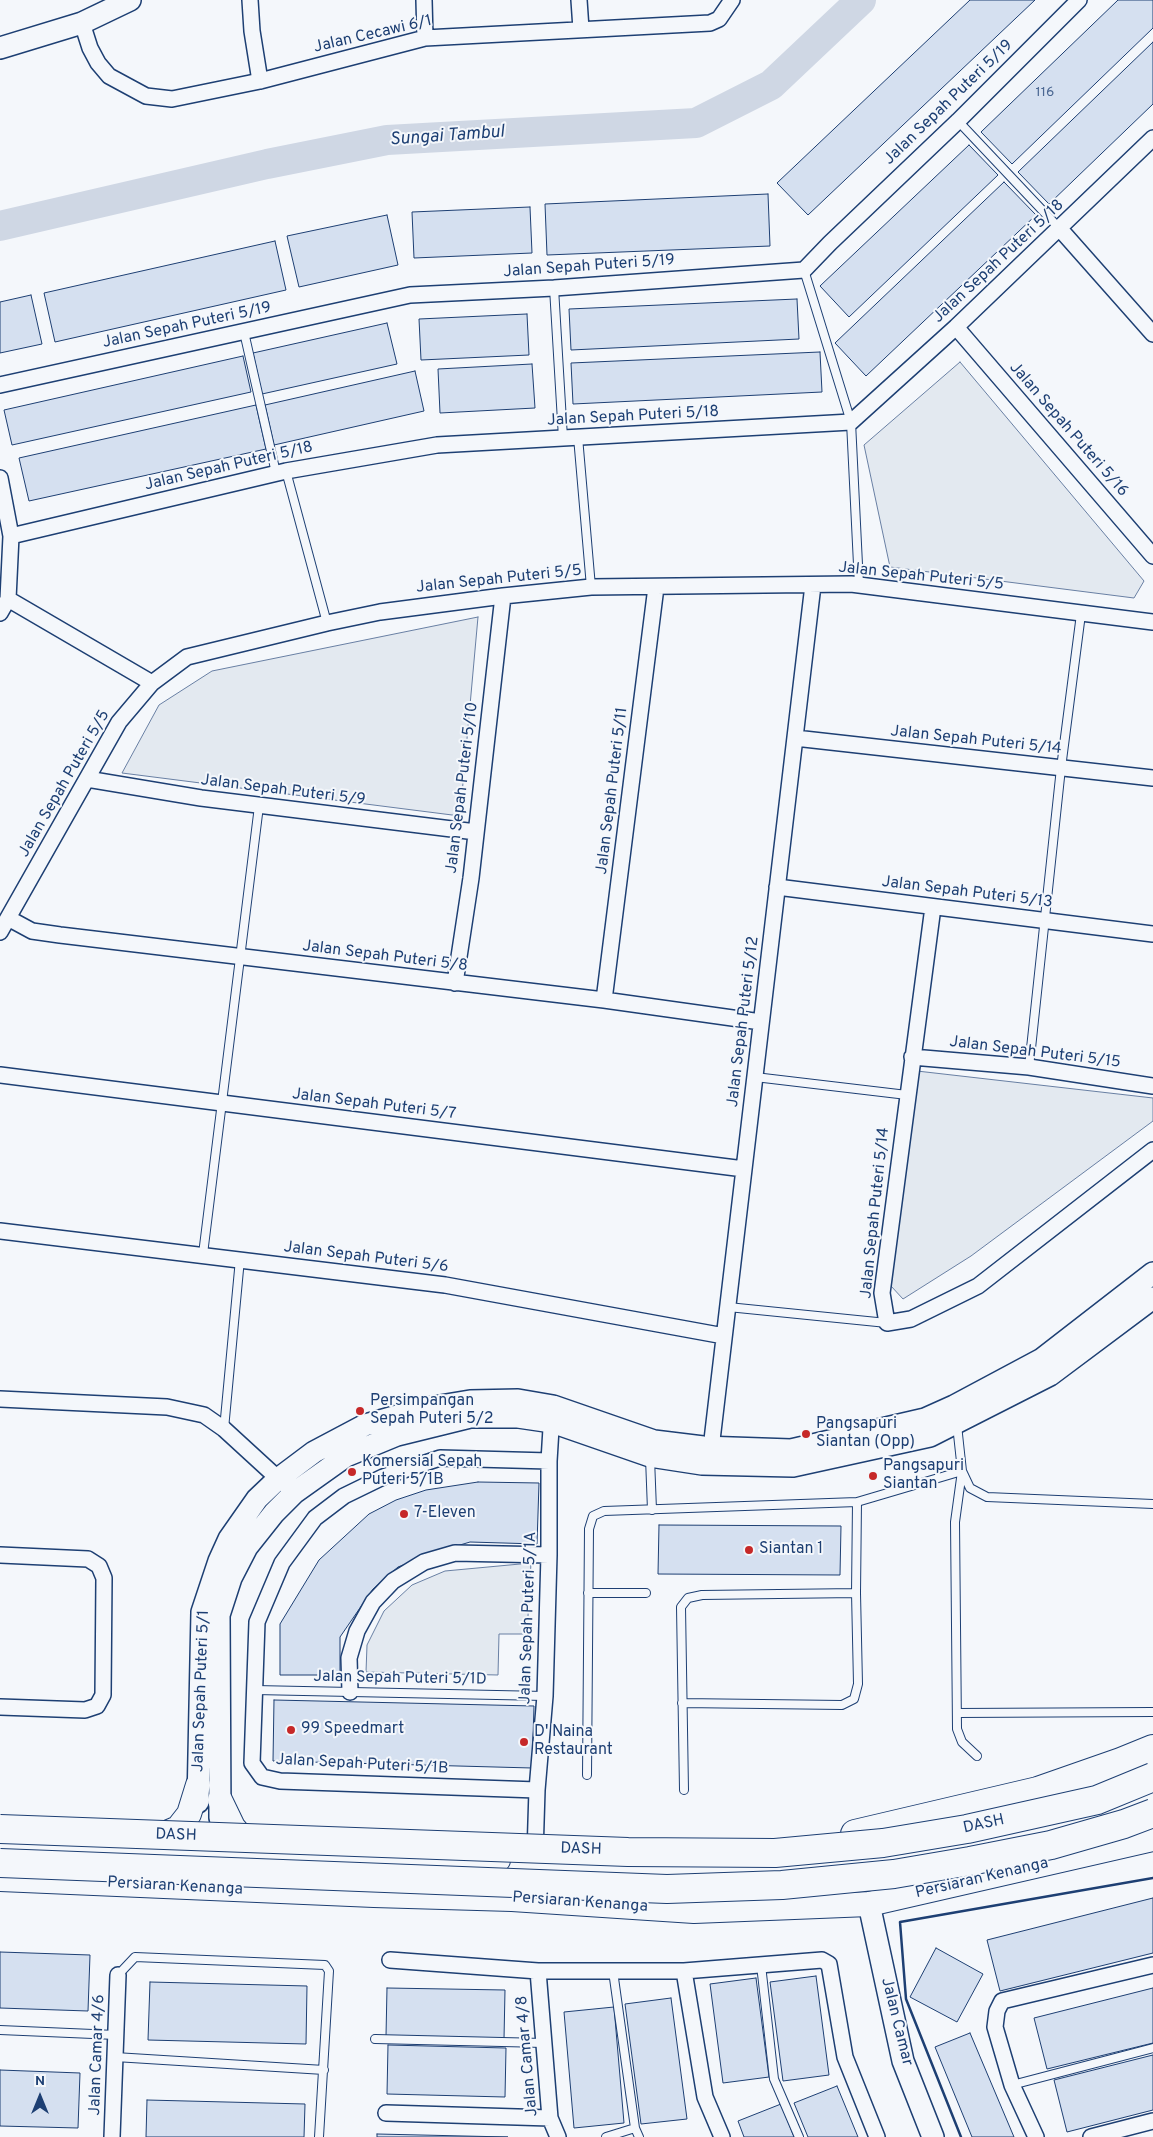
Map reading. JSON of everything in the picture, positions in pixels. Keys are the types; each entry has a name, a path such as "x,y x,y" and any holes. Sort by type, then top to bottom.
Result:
{"highway":[{"path":"855,1834 1038,1791 1153,1749"},
{"name":"DASH","path":"0,1830 618,1851 775,1853 883,1843 967,1829 1097,1800 1153,1779"},
{"name":"DASH","path":"0,1863 667,1889 782,1885 894,1874 970,1861 1051,1845 1124,1824 1153,1813"}],"main road":[{"path":"0,1843 210,1857 535,1861 710,1855 998,1816 1109,1793 1153,1779"},
{"path":"29,1844 159,1837 178,1828 189,1814 198,1785"},
{"path":"220,1800 233,1827 239,1834 255,1840 343,1858"},
{"name":"Persiaran Kenanga","path":"0,1879 512,1899 694,1911 869,1904 1153,1839"},
{"path":"0,1871 174,1873 193,1871 210,1857"},
{"path":"210,1857 235,1877 440,1886 512,1899"}],"street":[{"path":"0,48 82,23 130,0"},
{"path":"250,0 252,31 260,81"},
{"path":"424,0 425,38"},
{"path":"579,0 581,29"},
{"name":"Jalan Cecawi 6/1","path":"82,23 90,48 98,63 109,76 146,96 172,99 260,81 425,38 710,23 719,19 732,0"},
{"name":"Jalan Sepah Puteri 5/19","path":"0,385 410,295 554,288 804,270 830,242 958,121 1079,0"},
{"name":"Jalan Sepah Puteri 5/18","path":"11,536 281,472 437,445 851,422 956,327 1153,138"},
{"path":"1060,228 1153,334"},
{"name":"Jalan Sepah Puteri 5/16","path":"956,327 1153,556"},
{"path":"0,478 11,536 8,599 0,613"},
{"name":"Jalan Sepah Puteri 5/12","path":"710,1455 813,585"},
{"name":"Jalan Sepah Puteri 5/5","path":"0,932 4,916 120,722 152,683 187,657 380,612 591,587 859,585 1153,622"},
{"name":"Jalan Sepah Puteri 5/11","path":"604,1000 656,587"},
{"name":"Jalan Sepah Puteri 5/10","path":"455,983 476,832 503,596"},
{"path":"8,599 152,683"},
{"name":"Jalan Sepah Puteri 5/14","path":"795,738 1153,778"},
{"name":"Jalan Sepah Puteri 5/9","path":"87,779 259,806 476,832"},
{"name":"Jalan Sepah Puteri 5/13","path":"778,887 1153,934"},
{"name":"Jalan Sepah Puteri 5/14","path":"886,1323 882,1293 933,907"},
{"name":"Jalan Sepah Puteri 5/8","path":"4,916 32,931 604,1000 762,1022"},
{"name":"Jalan Sepah Puteri 5/15","path":"912,1057 1029,1067 1153,1086"},
{"name":"Jalan Sepah Puteri 5/7","path":"0,1075 744,1169"},
{"path":"886,1323 910,1319 978,1286 1153,1150"},
{"name":"Jalan Sepah Puteri 5/6","path":"0,1231 202,1254 445,1285 724,1336"},
{"name":"Jalan Sepah Puteri 5/1","path":"210,1857 198,1785 202,1612 219,1561 229,1540 257,1499 278,1479 314,1452 365,1425 422,1409 470,1401 518,1400 552,1414 710,1455 791,1450 955,1415 1042,1359 1153,1273"},
{"path":"955,1415 1050,1375 1153,1298"},
{"path":"0,1398 167,1407 204,1415 224,1429 294,1493"},
{"path":"210,1857 220,1800 219,1615 231,1578 247,1547 274,1513 294,1493 340,1460 397,1435 470,1417 518,1417 552,1414 650,1456 710,1455"},
{"name":"Jalan Sepah Puteri 5/1A","path":"535,1861 536,1790 544,1696 549,1554 549,1461 552,1414"},
{"name":"Jalan Sepah Puteri 5/1B","path":"536,1790 280,1781 262,1777 252,1763 258,1622 282,1563 315,1518 344,1496 383,1477 440,1458 549,1461"},
{"path":"350,1692 349,1658 357,1632 372,1602 393,1581 424,1562 455,1554 549,1554"},
{"path":"0,1555 88,1559 99,1566 104,1578 103,1695 97,1706 85,1710 0,1707"},
{"name":"Jalan Camar","path":"869,1904 903,2061 933,2137"},
{"path":"390,1960 538,1971 684,1971 822,1960 828,1964 845,2057 877,2137"},
{"path":"1036,2137 1012,2085 995,2027 997,2011 1002,2001 1153,1965"},
{"name":"Jalan Camar 4/8","path":"538,1971 550,2118 558,2137"},
{"path":"684,1971 705,2097 722,2137"},
{"name":"Jalan Camar 4/6","path":"112,2137 118,1975"},
{"path":"386,2112 550,2118"},
{"path":"1091,2137 1153,2121"}],"lane":[{"path":"958,121 1060,228"},
{"path":"804,270 851,422 859,585"},
{"path":"554,288 563,438"},
{"path":"244,332 281,472 327,623"},
{"path":"578,437 591,587"},
{"path":"1029,1067 1061,768 1080,614"},
{"path":"202,1254 259,806"},
{"path":"755,1077 907,1095"},
{"path":"224,1429 240,1259"},
{"path":"728,1307 886,1323"},
{"path":"955,1415 962,1471 955,1522 958,1729 962,1742 977,1756"},
{"path":"650,1456 652,1510"},
{"path":"587,1775 589,1529 593,1516 604,1511 857,1502 962,1471"},
{"path":"962,1471 970,1488 987,1497 1153,1504"},
{"path":"682,1703 842,1705 854,1699 858,1684 857,1502"},
{"path":"588,1593 646,1593"},
{"path":"684,1790 681,1607 688,1598 702,1595 856,1593"},
{"name":"Jalan Sepah Puteri 5/1D","path":"255,1690 544,1696"},
{"path":"957,1713 1153,1712"},
{"path":"118,1975 135,1957 325,1965 330,1971 319,2137"},
{"path":"761,1965 774,2079 798,2137"},
{"path":"613,1971 635,2128 639,2137"},
{"path":"0,2030 116,2035"},
{"path":"375,2040 544,2043"},
{"path":"1012,2085 1153,2048"},
{"path":"115,2057 324,2070"},
{"path":"606,2137 635,2128"}],"shaded area":[{"path":"960,362 1144,581 1134,598 890,567 864,445"},
{"path":"478,617 460,816 122,773 159,705 212,671"},
{"path":"917,1071 1153,1098 1153,1121 971,1256 903,1299 891,1286"},
{"path":"531,1563 527,1634 499,1634 498,1675 366,1672 367,1645 384,1611 412,1585 445,1571"}],"building":[{"path":"970,0 1035,0 808,215 777,183"},
{"path":"1118,0 1153,0 1153,28 1012,164 981,132"},
{"path":"1153,42 1153,104 1049,204 1018,172"},
{"path":"969,145 998,175 849,317 820,286"},
{"path":"1004,182 1036,215 866,376 835,343"},
{"path":"768,194 770,246 547,255 545,204"},
{"path":"530,207 532,253 414,258 412,212"},
{"path":"387,215 398,265 299,287 287,236"},
{"path":"275,241 286,290 55,342 44,293"},
{"path":"31,295 42,344 0,353 0,302"},
{"path":"797,299 799,339 571,350 569,309"},
{"path":"527,314 529,355 421,360 419,319"},
{"path":"387,323 397,364 262,394 253,353"},
{"path":"820,352 822,392 573,404 571,363"},
{"path":"243,356 251,392 12,445 4,410"},
{"path":"532,364 535,408 440,413 438,369"},
{"path":"415,371 424,411 274,445 265,405"},
{"path":"256,405 266,449 29,501 19,458"},
{"path":"478,1482 539,1483 537,1544 470,1542 398,1567 373,1589 340,1637 340,1675 280,1675 280,1624 319,1560 369,1514 396,1500 426,1490"},
{"name":"Siantan 1","path":"659,1525 841,1526 840,1575 658,1574"},
{"path":"274,1700 534,1706 532,1768 273,1761"},
{"path":"1153,1898 1153,1953 1000,1991 987,1940"},
{"path":"936,1948 983,1974 957,2022 910,1997"},
{"path":"0,1952 90,1955 88,2011 0,2008"},
{"path":"816,1976 829,2075 783,2081 770,1982"},
{"path":"756,1978 769,2077 723,2083 710,1984"},
{"path":"150,1982 307,1986 306,2044 148,2040"},
{"path":"387,1988 505,1990 504,2039 386,2036"},
{"path":"1153,1988 1153,2043 1047,2069 1034,2018"},
{"path":"671,1998 687,2119 641,2124 625,2004"},
{"path":"614,2007 624,2123 574,2128 564,2012"},
{"path":"970,2033 1014,2137 972,2137 935,2047"},
{"path":"388,2045 506,2048 505,2097 387,2094"},
{"path":"1153,2055 1153,2110 1067,2132 1054,2080"},
{"path":"0,2070 80,2073 78,2128 0,2126"},
{"path":"837,2086 858,2137 808,2137 794,2103"},
{"path":"147,2100 305,2104 304,2137 146,2137"},
{"path":"781,2104 794,2137 744,2137 738,2121"},
{"path":"377,2134 508,2137 377,2137"}],"waterway":[{"name":"Sungai Tambul","path":"0,226 267,164 387,140 696,123 771,85 861,0"}],"wall":[{"path":"961,2137 906,1999 900,1922 1153,1878"}],"place":[{"name":"Persimpangan Sepah Puteri 5/2","path":"360,1411"},
{"name":"Pangsapuri Siantan (Opp)","path":"806,1434"},
{"name":"Komersial Sepah Puteri 5/1B","path":"352,1472"},
{"name":"Pangsapuri Siantan","path":"873,1476"},
{"name":"7-Eleven","path":"404,1514"},
{"name":"Siantan 1","path":"749,1550"},
{"name":"99 Speedmart","path":"291,1730"},
{"name":"D' Naina Restaurant","path":"524,1742"}]}
